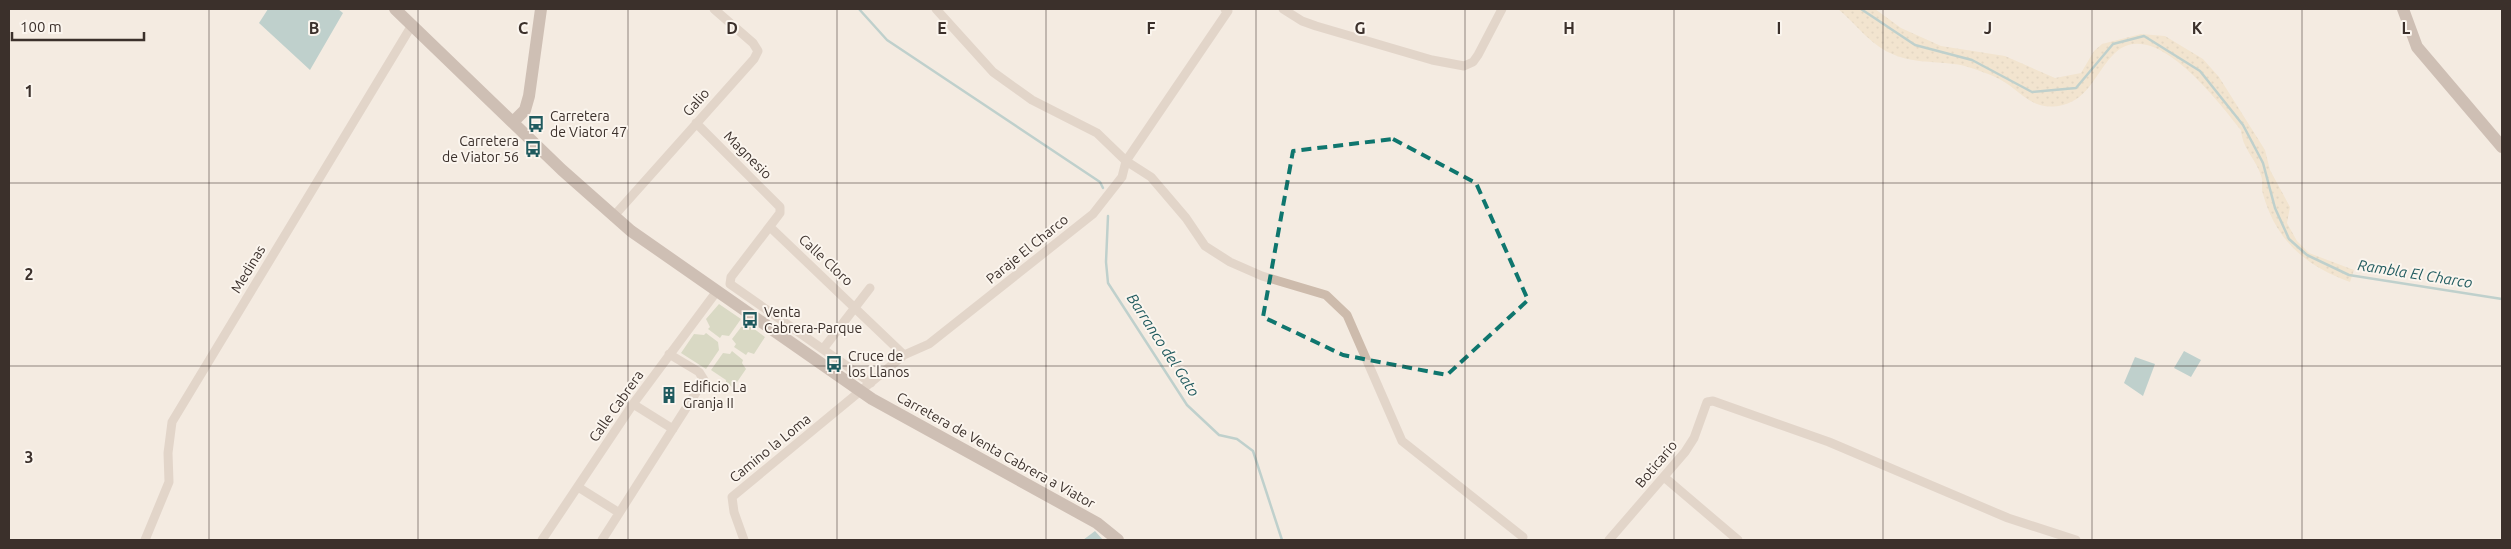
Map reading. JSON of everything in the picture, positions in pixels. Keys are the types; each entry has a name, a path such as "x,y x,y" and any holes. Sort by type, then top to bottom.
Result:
{"street":[{"name":"Carretera de Venta Cabrera a Viator","path":"395,9 613,217 717,291 865,387 1097,523 1118,540"},
{"path":"513,122 525,110 529,96 541,9"},
{"name":"Galio","path":"613,217 754,59 758,51 753,43 714,9"},
{"path":"936,9 993,72 1032,100 1097,133 1126,161 1151,177 1186,218 1205,246 1230,262 1262,276 1326,295 1347,316 1402,441 1524,539"},
{"name":"Paraje El Charco","path":"865,387 904,355 929,344 1093,214 1122,177 1126,161 1228,9"},
{"path":"1283,9 1302,21 1316,26 1432,60 1464,66 1473,62 1478,55 1502,9"},
{"path":"2403,9 2417,47 2502,147"},
{"name":"Medinas","path":"145,540 169,482 168,452 172,422 412,25"},
{"name":"Magnesio","path":"696,123 780,207 780,213 770,227"},
{"path":"770,227 731,277 730,284 823,349 865,387"},
{"name":"Calle Cloro","path":"770,227 904,355"},
{"path":"823,349 870,288"},
{"name":"Calle Cabrera","path":"542,540 633,404 717,291"},
{"path":"602,540 618,512 704,380 699,372 669,354"},
{"name":"Camino la Loma","path":"744,540 734,512 732,497 865,387"},
{"name":"Boticario","path":"1609,540 1664,477 1694,438 1708,402 1714,401 1829,442 2015,521 2076,540"},
{"path":"633,404 672,429"},
{"path":"1664,477 1738,540"},
{"path":"578,487 618,512"}],"highlighted area":[{"path":"1393,139 1476,183 1528,300 1447,375 1343,355 1263,317 1293,151"}],"sand":[{"path":"1838,9 1875,9 1901,28 1941,46 2005,56 2055,78 2081,73 2094,51 2102,44 2141,34 2165,36 2203,59 2219,77 2265,150 2270,170 2290,207 2287,223 2297,241 2309,253 2354,270 2350,282 2334,276 2307,260 2285,238 2269,211 2262,192 2260,173 2244,143 2241,130 2202,84 2166,54 2148,45 2131,44 2115,53 2108,60 2080,96 2063,105 2051,107 2025,98 2002,81 1973,68 1913,60 1890,53 1869,39"}],"green space":[{"path":"719,304 741,319 729,336 722,335 720,338 708,329 710,327 706,319"},
{"path":"745,322 765,337 754,354 748,352 746,355 734,347 736,344 732,339"},
{"path":"706,333 718,342 719,350 706,369 681,353 694,334 704,335"},
{"path":"732,351 743,360 742,363 746,369 733,388 726,380 711,370 723,353 730,354"}],"water":[{"path":"268,9 338,9 343,13 310,70 259,23"},
{"path":"2184,351 2201,360 2191,377 2174,368"},
{"path":"2135,357 2155,364 2143,396 2124,383"},
{"path":"1095,531 1103,540 1083,540"}],"waterway":[{"name":"Barranco del Gato","path":"859,9 887,40 1100,182 1103,188"},
{"name":"Rambla El Charco","path":"1861,9 1915,45 1972,60 2032,92 2076,88 2113,44 2144,36 2200,71 2243,125 2263,163 2275,208 2289,239 2307,255 2349,275 2502,299"},
{"name":"Barranco del Gato","path":"1108,216 1106,262 1108,283 1187,405 1219,435 1237,439 1253,451 1282,540"}],"place":[{"name":"Carretera de Viator 47","path":"536,124"},
{"name":"Carretera de Viator 56","path":"533,149"},
{"name":"Venta Cabrera-Parque","path":"750,320"},
{"name":"Cruce de los Llanos","path":"834,364"},
{"name":"Edificio La Granja II","path":"669,395"}]}
